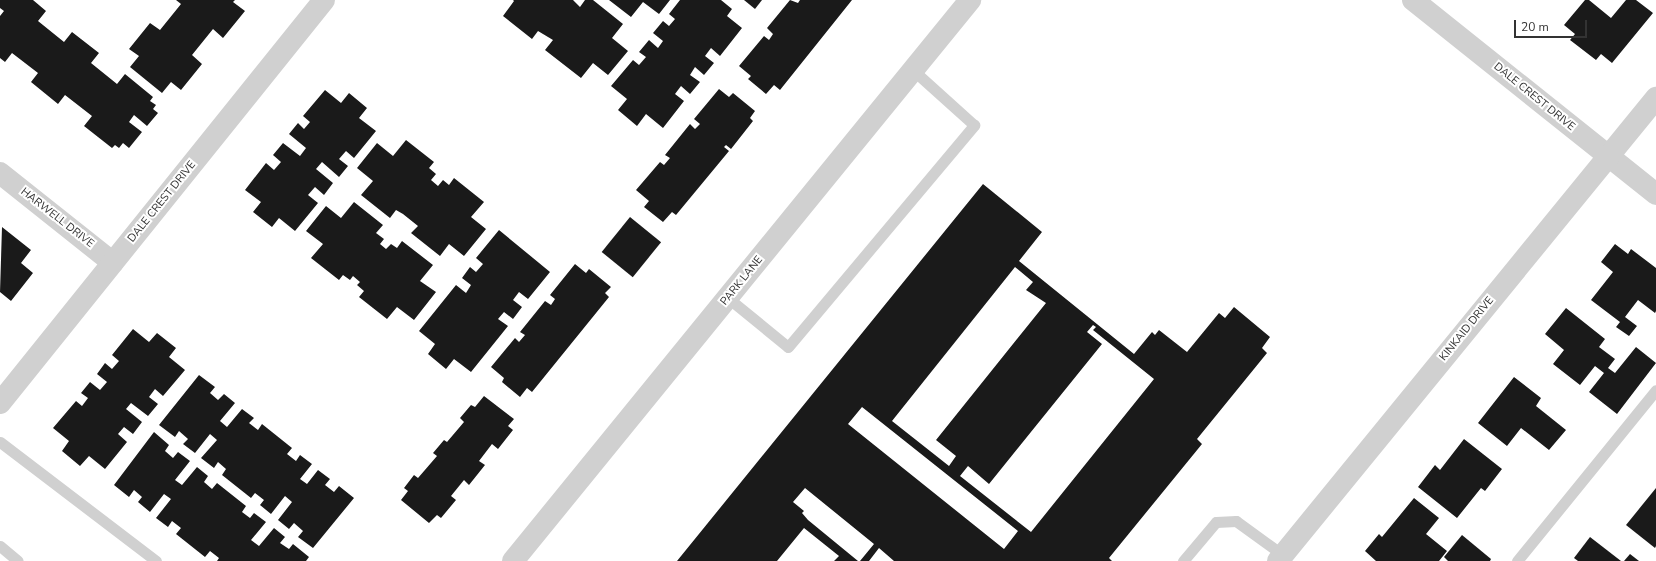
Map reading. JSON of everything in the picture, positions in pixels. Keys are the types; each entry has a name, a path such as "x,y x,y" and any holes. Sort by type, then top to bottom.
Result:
{"street":[{"name":"DALE CREST DRIVE","path":"0,403 324,0"},
{"name":"PARK LANE","path":"513,561 970,0"},
{"name":"DALE CREST DRIVE","path":"1413,0 1656,194"},
{"name":"KINKAID DRIVE","path":"1281,558 1656,98"},
{"name":"HARWELL DRIVE","path":"0,173 113,263"}],"lane":[{"path":"728,298 788,347 974,124 913,70"},
{"path":"1517,561 1656,390"},
{"path":"0,442 156,561"},
{"path":"1183,561 1216,522 1236,521 1281,558"},
{"path":"0,546 18,561"}],"building":[{"path":"0,0 33,0 46,11 38,21 64,42 72,32 99,53 91,63 117,84 125,74 153,97 150,101 156,105 153,109 158,113 147,126 134,115 129,122 142,132 129,148 123,143 119,148 115,145 112,148 84,126 92,116 65,95 58,104 31,82 38,73 12,53 5,62 0,58 0,16 4,11 0,8"},
{"path":"176,0 235,0 233,2 245,11 223,38 213,29 192,55 202,64 181,90 171,82 162,93 130,67 139,56 129,49 150,23 160,30 181,4"},
{"path":"513,0 573,0 580,7 585,0 593,0 623,24 612,38 628,51 608,75 593,63 581,78 545,50 553,40 538,31 532,39 503,16 514,1"},
{"path":"609,0 670,0 659,14 643,2 631,17"},
{"path":"680,0 721,0 732,9 727,16 742,28 720,56 711,48 705,56 714,63 704,75 695,67 690,75 700,82 690,94 681,86 675,94 684,101 663,128 646,114 637,126 618,110 627,99 611,86 633,60 639,65 646,57 639,52 649,40 658,48 663,41 653,33 663,21 669,26 675,19 669,14"},
{"path":"744,0 762,0 755,9"},
{"path":"790,0 798,3 800,0 852,0 780,90 774,85 766,94 748,79 751,76 739,66 764,36 769,40 773,34 767,28"},
{"path":"1585,0 1589,0 1611,18 1626,0 1636,0 1653,13 1612,63 1601,54 1596,60 1570,40 1575,34 1564,25"},
{"path":"719,89 729,97 733,93 755,111 750,118 753,121 731,149 726,145 724,147 729,151 676,215 672,212 663,222 644,207 649,201 636,190 660,162 664,165 670,158 665,155 690,124 695,129 700,124 694,119"},
{"path":"325,90 341,103 349,93 367,108 359,118 376,131 354,158 346,151 339,159 348,166 339,177 322,162 316,169 333,183 324,195 315,187 308,195 318,203 295,231 279,218 272,227 253,212 261,202 245,190 266,163 274,170 281,162 273,155 283,143 300,156 306,148 289,134 298,123 304,129 310,122 303,116"},
{"path":"406,140 434,162 429,168 436,174 431,180 438,186 443,180 449,185 454,178 484,202 471,217 486,229 464,256 449,244 440,256 411,233 418,226 403,214 396,210 390,218 361,195 373,181 357,168 377,143 393,156"},
{"path":"983,184 1042,232 1019,261 1134,354 1152,332 1155,335 1159,330 1187,352 1219,313 1225,318 1234,307 1270,337 1262,348 1267,353 1197,439 1202,444 1109,558 1112,561 894,561 879,548 869,561 860,561 874,544 805,488 793,502 804,511 802,513 808,520 858,561 834,561 839,556 804,528 777,561 677,561","holes":["1015,267 1033,282 1026,290 1046,303 936,440 956,456 949,466 892,421","1093,325 1096,327 1093,330 1154,379 1031,532 960,476 968,466 989,484 1102,344 1087,332","862,407 1018,531 1004,549 848,424"]},
{"path":"354,202 383,225 376,233 384,239 380,244 386,249 391,244 397,248 402,241 433,265 420,281 436,292 414,320 397,307 387,319 359,297 364,291 357,285 360,282 353,276 350,280 343,275 339,280 311,258 323,244 306,231 326,206 341,218"},
{"path":"630,217 661,242 633,277 602,252"},
{"path":"2,227 31,250 21,263 33,273 11,301 0,292"},
{"path":"499,230 550,272 528,299 519,292 513,300 522,307 513,319 504,312 498,319 508,326 471,372 454,359 446,369 428,354 435,344 419,331 456,285 466,293 471,285 462,278 470,267 476,272 483,264 476,258"},
{"path":"1615,244 1628,254 1631,249 1656,268 1656,311 1655,313 1638,300 1625,317 1637,326 1629,336 1616,327 1620,322 1591,300 1613,272 1601,262"},
{"path":"575,264 586,273 589,269 611,287 605,293 609,297 532,392 527,388 520,397 502,382 504,378 491,367 515,338 519,342 525,335 520,332 545,301 551,305 555,299 550,295"},
{"path":"1566,308 1605,339 1599,347 1615,359 1608,368 1615,373 1636,347 1656,363 1617,414 1589,392 1604,373 1595,366 1580,385 1553,364 1564,350 1545,334"},
{"path":"133,329 149,342 157,333 176,348 169,357 185,370 163,396 155,389 149,397 158,404 148,416 131,403 126,409 142,422 133,434 124,427 118,434 127,442 105,469 89,456 80,466 62,451 69,441 53,428 76,401 82,406 88,398 81,393 90,382 100,390 107,382 97,374 105,363 112,369 119,361 112,355"},
{"path":"199,375 215,387 210,393 218,400 224,394 235,403 220,421 227,427 242,409 254,418 249,423 258,430 262,424 292,448 287,454 296,461 300,455 312,464 300,479 307,484 318,470 330,479 325,485 334,492 339,486 354,498 313,548 298,537 303,531 294,523 289,529 278,520 292,502 285,496 271,514 260,505 264,500 255,493 251,498 222,475 226,469 218,462 214,468 201,458 217,440 210,434 195,453 183,444 188,439 179,431 175,437 159,425"},
{"path":"1514,377 1541,398 1536,406 1566,430 1549,450 1521,428 1507,446 1478,423"},
{"path":"484,396 514,419 508,426 513,430 498,449 492,444 479,461 485,465 469,485 464,480 451,496 456,500 441,518 437,515 429,523 401,500 408,491 404,488 414,475 418,478 437,456 433,453 444,440 447,442 464,422 460,418 471,405 475,407"},
{"path":"154,432 169,445 165,451 173,458 178,452 190,461 175,480 182,485 197,467 208,476 204,482 212,489 217,483 246,506 242,512 250,518 254,513 266,522 251,540 259,546 274,528 285,537 280,543 289,549 293,544 309,557 306,561 217,561 219,558 210,551 205,557 176,534 181,528 172,521 168,527 156,518 171,499 164,494 150,512 138,502 142,497 134,490 129,497 114,485"},
{"path":"1464,439 1502,469 1485,491 1481,488 1457,518 1418,487 1435,465 1440,470"},
{"path":"1656,488 1656,546 1655,548 1626,525"},
{"path":"1414,498 1439,518 1426,534 1447,551 1439,561 1376,561 1365,551 1379,534 1382,537"},
{"path":"1462,535 1491,559 1490,561 1448,561 1444,557"},
{"path":"1590,537 1621,561 1578,561 1574,558"},
{"path":"1630,554 1639,561 1624,561"}]}
